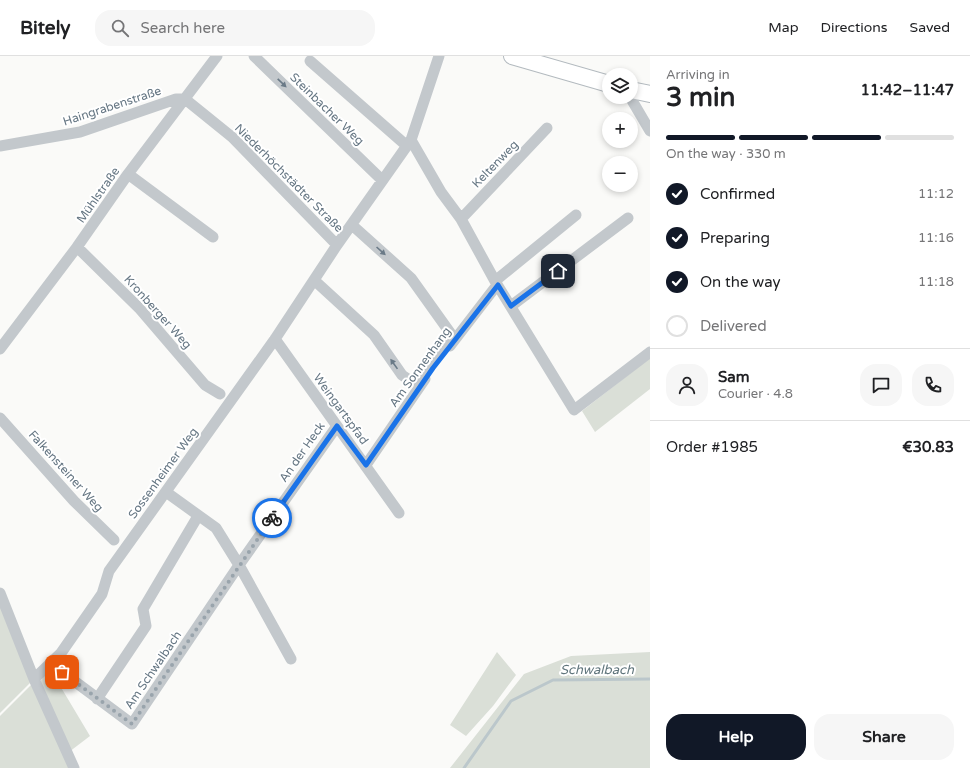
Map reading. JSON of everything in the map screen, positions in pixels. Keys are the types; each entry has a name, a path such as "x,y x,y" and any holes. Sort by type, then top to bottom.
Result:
{"street":[{"name":"Mühlstraße","path":"0,349 77,247 128,174 217,56"},
{"name":"Steinbacher Weg","path":"254,56 382,180"},
{"name":"Sossenheimer Weg","path":"34,679 61,653 102,594 109,571 275,340 337,245 352,226 382,180 409,143 439,56"},
{"path":"512,56 602,82"},
{"path":"310,61 409,143 460,219 496,283 574,410 650,352"},
{"path":"638,91 650,94"},
{"name":"Haingrabenstraße","path":"0,146 80,132 176,99 185,99"},
{"name":"Niederhöchstädter Straße","path":"185,99 232,137 268,171 337,245"},
{"path":"634,104 650,131"},
{"name":"Keltenweg","path":"460,219 547,128"},
{"path":"128,174 213,237"},
{"path":"496,283 576,215"},
{"path":"511,306 628,218"},
{"path":"314,280 374,335 402,375 415,384 451,334 411,278 352,226"},
{"name":"Kronberger Weg","path":"77,247 139,308 205,385 220,394"},
{"name":"Am Sonnenhang","path":"366,465 433,368 496,283"},
{"name":"Weingartspfad","path":"275,340 399,513"},
{"name":"Falkensteiner Weg","path":"0,418 74,501 114,540"},
{"name":"An der Heck","path":"239,565 337,426"},
{"path":"166,492 216,528 239,565 291,659"},
{"path":"97,698 146,626 143,609 198,516"},
{"name":"Am Schwalbach","path":"50,662 132,724 239,565"},
{"path":"0,593 34,679 74,768"}],"shaded area":[{"path":"650,358 650,389 595,432 582,411"},
{"path":"0,593 34,679 0,713"},
{"path":"497,652 516,675 493,706 466,736 450,725"},
{"path":"650,652 650,768 450,768 524,674 571,656"},
{"path":"50,669 90,736 69,752 38,684"},
{"path":"35,681 74,768 0,768 0,716"}],"waterway":[{"name":"Schwalbach","path":"464,768 511,701 553,680 650,679"}],"way so far":[{"path":"62,672 132,724 272,518"}],"route":[{"path":"272,518 337,426 366,465 433,368 498,285 511,306 558,271"}]}
